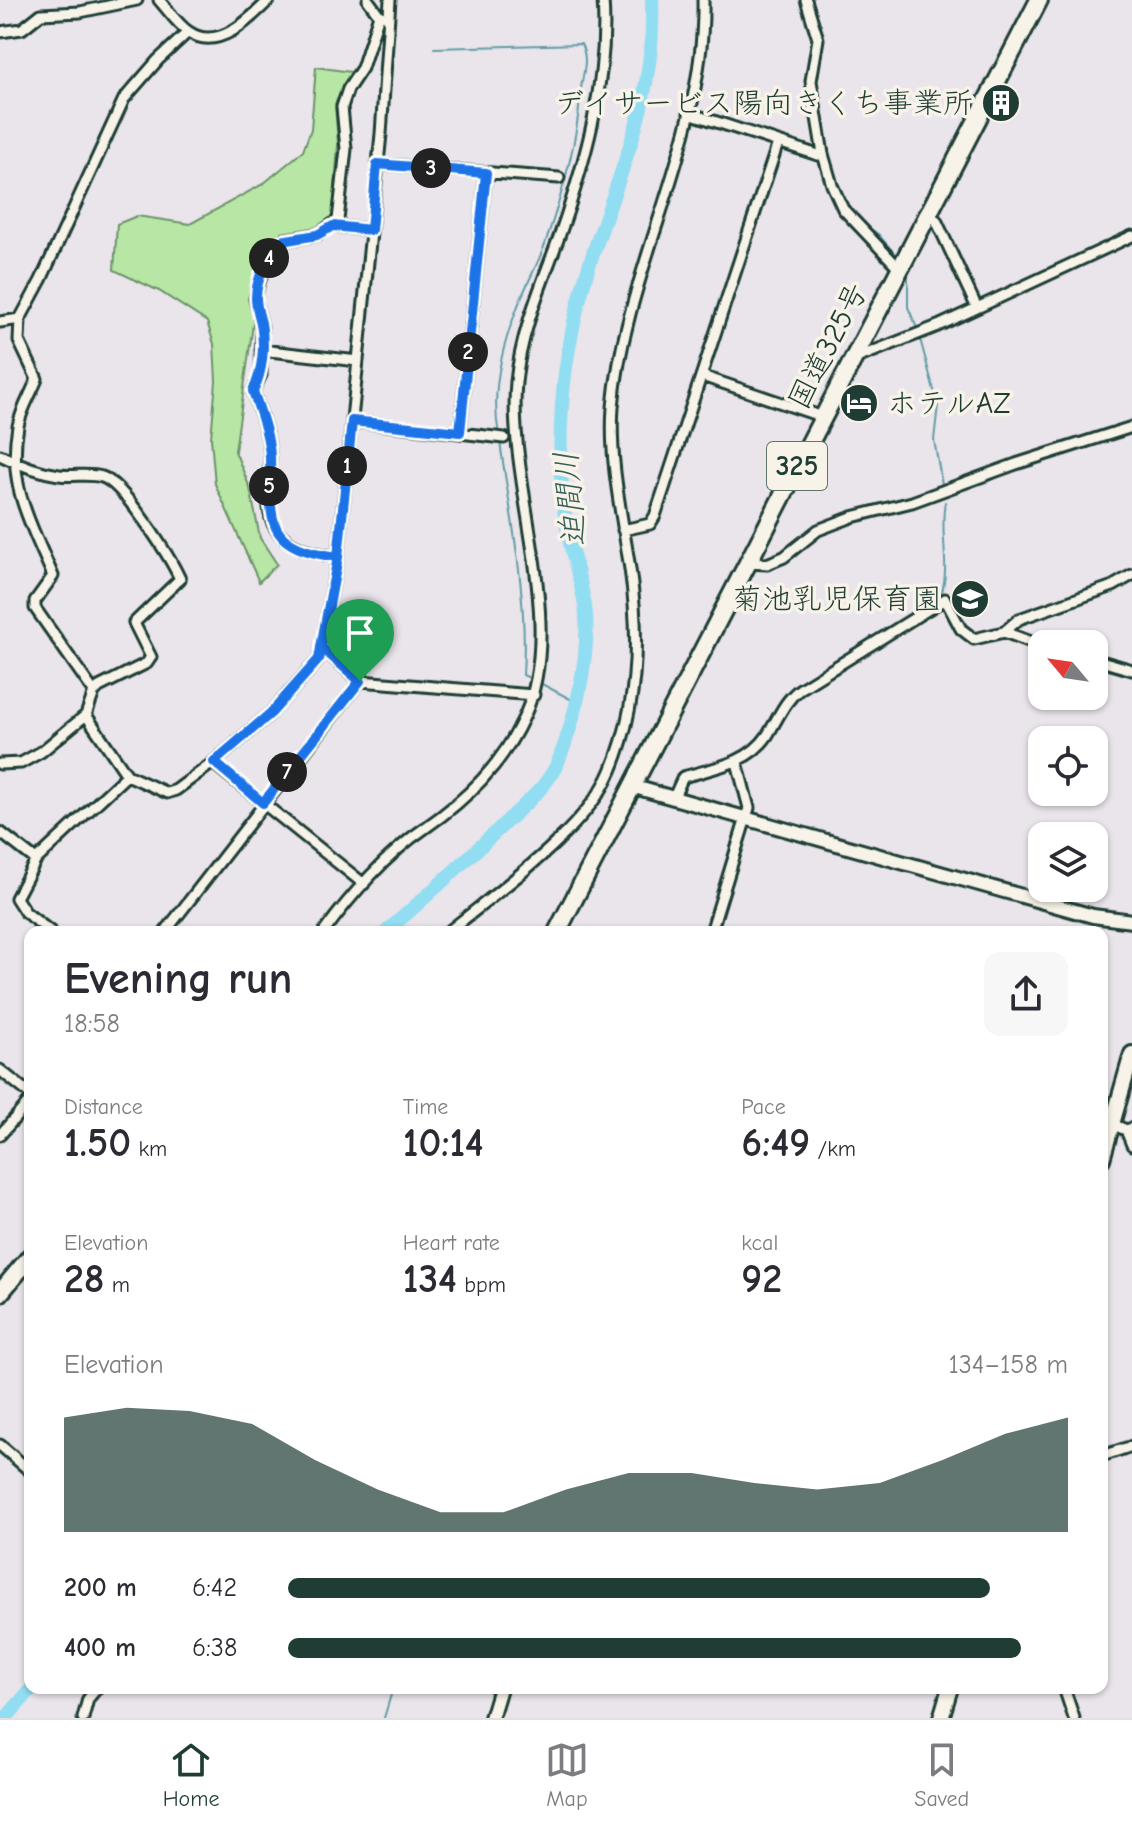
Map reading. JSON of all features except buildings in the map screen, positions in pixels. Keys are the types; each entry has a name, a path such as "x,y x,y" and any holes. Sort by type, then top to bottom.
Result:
{"highway":[{"name":"国道325号","path":"560,926 1039,0"},
{"path":"0,1293 24,1264"}],"main road":[{"path":"1108,1138 1132,1054"},
{"path":"941,1718 948,1694"}],"street":[{"path":"0,32 22,29 41,14 80,12 137,0"},
{"path":"159,0 188,32 202,37 217,36 243,26 269,0"},
{"path":"86,715 127,775 167,793 176,790 214,762 272,712 319,659 338,557 377,164 384,16 368,0"},
{"path":"338,557 290,544 270,516 270,454 253,391 261,375 262,327 255,299 266,262 281,241 317,235 338,220 346,149 342,107 390,0"},
{"path":"329,926 364,884 480,784 497,763 534,695 539,670 540,633 516,440 516,380 527,325 570,206 590,131 605,34 603,0"},
{"path":"456,926 570,828 599,794 611,771 631,704 636,656 634,607 612,450 613,409 631,315 689,113 702,53 703,0"},
{"path":"806,0 818,39 811,74 823,154 832,185 843,209 899,268"},
{"path":"94,692 35,608 35,601 53,576 19,496 15,463 18,423 37,379 19,341 20,319 124,99 188,32"},
{"path":"689,113 778,143 823,154"},
{"path":"623,530 650,524 655,516 778,143"},
{"path":"377,164 559,178"},
{"path":"460,432 486,173"},
{"path":"927,215 936,220 977,308"},
{"path":"333,226 371,230"},
{"path":"853,359 977,308 1132,236"},
{"path":"0,322 20,319"},
{"path":"261,350 358,361"},
{"path":"702,376 823,417"},
{"path":"352,421 504,438"},
{"path":"747,563 767,564 784,557 818,530 852,517 912,502 1016,464 1132,427"},
{"path":"0,455 15,463 58,475 101,476 112,481 141,517 180,579 134,623 151,657 147,663 99,687 94,692 86,715 31,759 0,764"},
{"path":"674,797 683,777 737,762 760,745 794,693 945,599 961,629 974,639 1004,632 1019,619 1113,586 1132,575"},
{"path":"1004,632 1028,641"},
{"path":"321,647 360,681 534,695"},
{"path":"1108,663 1132,670"},
{"path":"170,926 360,681"},
{"path":"214,762 364,884"},
{"path":"713,926 747,818 748,795 737,762"},
{"path":"43,926 25,912 16,898 36,860 127,775"},
{"path":"631,786 1093,916 1132,921"},
{"path":"0,832 36,860"},
{"path":"0,1070 24,1089"},
{"path":"0,1135 24,1108"},
{"path":"1112,1124 1129,1129 1132,1145"},
{"path":"0,1445 24,1466"},
{"path":"1108,1454 1132,1446"},
{"path":"83,1718 92,1694"},
{"path":"491,1718 498,1694"},
{"path":"1066,1694 1074,1718"}],"green space":[{"path":"316,67 351,72 335,104 338,144 333,216 318,227 281,233 258,266 235,451 250,488 260,538 277,564 259,582 215,484 211,438 216,381 214,344 207,322 159,291 114,270 117,224 137,216 190,224 263,184 303,151 311,129"}],"waterway":[{"name":"迫間川","path":"393,926 540,789 558,762 570,728 580,690 586,633 585,605 569,538 562,489 563,388 583,285 633,138 641,105 652,37 652,0"},
{"path":"818,60 822,43"},
{"path":"434,48 581,44 584,51 576,134 562,190 542,253 516,311 502,357 496,404 499,435"},
{"path":"861,222 878,234 897,256"},
{"path":"908,272 908,307 916,326"},
{"path":"920,339 938,405 934,440 942,484"},
{"path":"500,442 521,587 523,675 532,679"},
{"path":"787,695 798,684 941,595 945,572 945,502"},
{"path":"538,682 576,702"},
{"path":"733,767 740,799"},
{"path":"708,926 733,837"},
{"name":"迫間川","path":"6,1718 27,1694"},
{"path":"384,1718 391,1694"}],"place":[{"name":"デイサービス陽向きくち事業所","path":"1001,103"},
{"name":"ホテルAZ","path":"859,403"},
{"name":"菊池乳児保育園","path":"970,599"}],"route":[{"path":"360,681 263,803 214,762 272,712 319,659 338,557 290,544 270,516 270,454 253,391 261,375 262,327 255,299 258,286 266,262 281,241 296,236 317,235 333,226 371,230 377,164 486,173 460,432 352,421 338,557 321,647 360,681"}]}
